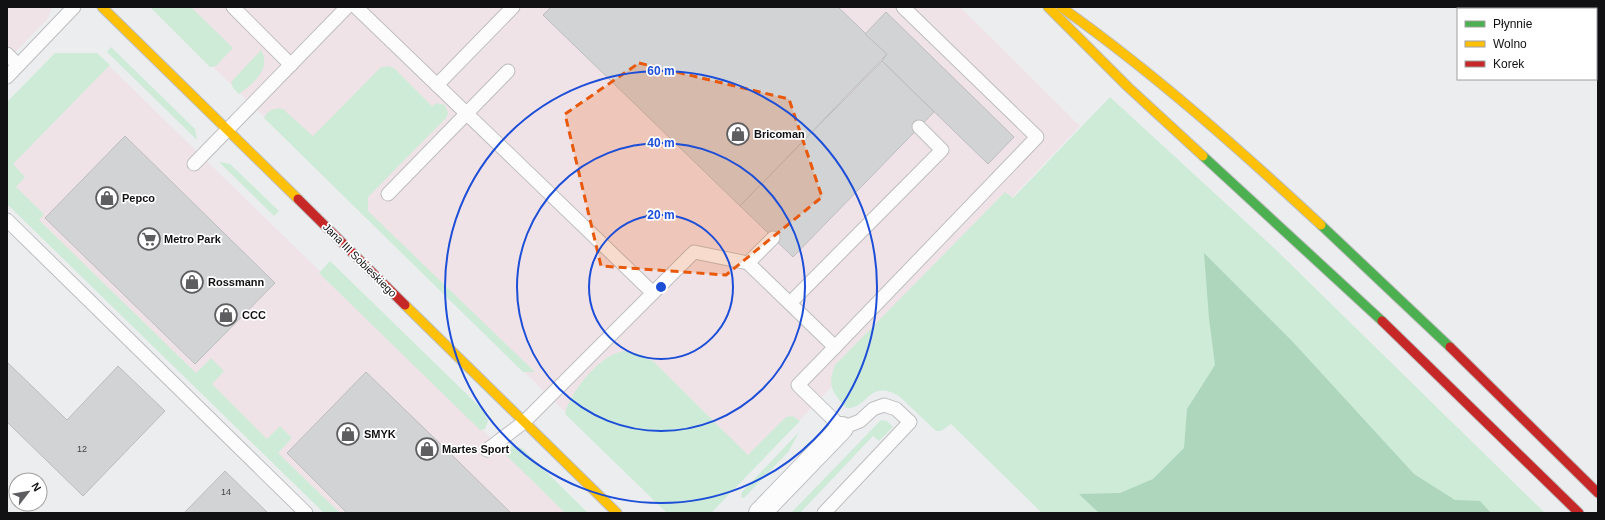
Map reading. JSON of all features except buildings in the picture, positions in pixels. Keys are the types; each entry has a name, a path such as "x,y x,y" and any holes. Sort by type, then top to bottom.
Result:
{"main road":[{"name":"Jana III Sobieskiego","path":"102,7 617,513"},
{"path":"1048,7 1078,39 1417,355 1579,513"},
{"path":"1061,7 1088,25 1182,102 1250,161 1342,245 1468,364 1598,493"}],"street":[{"path":"760,513 842,428"}],"lane":[{"path":"7,77 74,7"},
{"path":"232,7 291,65"},
{"path":"194,164 347,7"},
{"path":"356,7 653,293"},
{"path":"437,85 513,7"},
{"path":"824,513 910,422 896,408 884,405 873,409 860,421 842,428 798,385 1037,137 903,7"},
{"path":"7,54 18,65"},
{"path":"388,194 508,71"},
{"path":"790,303 942,150 919,127"},
{"path":"7,220 306,513"},
{"path":"748,263 773,238"},
{"path":"487,450 524,422 694,252 748,263 835,347"}],"highlighted area":[{"path":"639,63 789,99 822,197 726,275 601,266 565,114"}],"shaded area":[{"path":"7,7 52,7 48,18 7,61"},
{"path":"152,7 960,7 1080,126 797,423 668,513"},
{"path":"97,54 568,513 326,513 7,201 7,107"}],"green space":[{"path":"150,7 191,7 233,48 216,66 210,67"},
{"path":"111,47 195,129 197,140 107,52"},
{"path":"261,50 264,57 263,70 250,86 239,94 233,88 231,82"},
{"path":"55,53 97,53 110,65 13,164 25,177 16,187 44,214 39,220 196,373 211,358 224,371 212,384 267,439 280,426 292,438 278,453 340,513 324,513 7,204 7,102"},
{"path":"387,66 394,68 432,106 437,103 445,105 448,113 446,118 368,197 368,211 535,372 523,372 264,118 271,110 283,109 313,136 380,68"},
{"path":"1110,97 1273,247 1545,513 1042,513 951,424 941,431 936,431 899,396 889,391 874,392 859,404 846,408 834,393 832,388 831,378 835,365 1005,192 1013,198"},
{"path":"219,162 230,164 279,211 274,216"},
{"path":"1204,253 1292,341 1414,474 1455,500 1480,501 1491,513 1099,513 1079,494 1120,493 1153,479 1184,448 1187,409 1215,365 1209,318"},
{"path":"330,261 484,411 488,421 485,429 480,430 319,273"},
{"path":"624,351 640,354 654,362 748,455 786,417 793,416 800,421 711,513 667,513 565,414 573,395 587,375 605,359"},
{"path":"881,420 887,421 893,427 879,441 873,436 800,513 791,513"},
{"path":"799,432 789,451 744,498 741,497 742,492"},
{"path":"509,445 522,448 588,513 565,513 506,455 503,449"}],"traffic: fast":[{"path":"1203,156 1382,321"},
{"path":"1321,225 1450,347"}],"traffic: slow":[{"path":"102,7 298,199"},
{"path":"1048,7 1128,87 1203,156"},
{"path":"1061,7 1129,58 1195,112 1321,225"},
{"path":"405,305 617,513"}],"traffic: jam":[{"path":"298,199 405,305"},
{"path":"1382,321 1579,513"},
{"path":"1450,347 1598,493"}],"place":[{"name":"Bricoman","path":"738,134"},
{"name":"Pepco","path":"107,198"},
{"name":"Metro Park","path":"149,239"},
{"name":"Rossmann","path":"192,282"},
{"name":"CCC","path":"226,315"},
{"name":"SMYK","path":"348,434"},
{"name":"Martes Sport","path":"427,449"}]}
